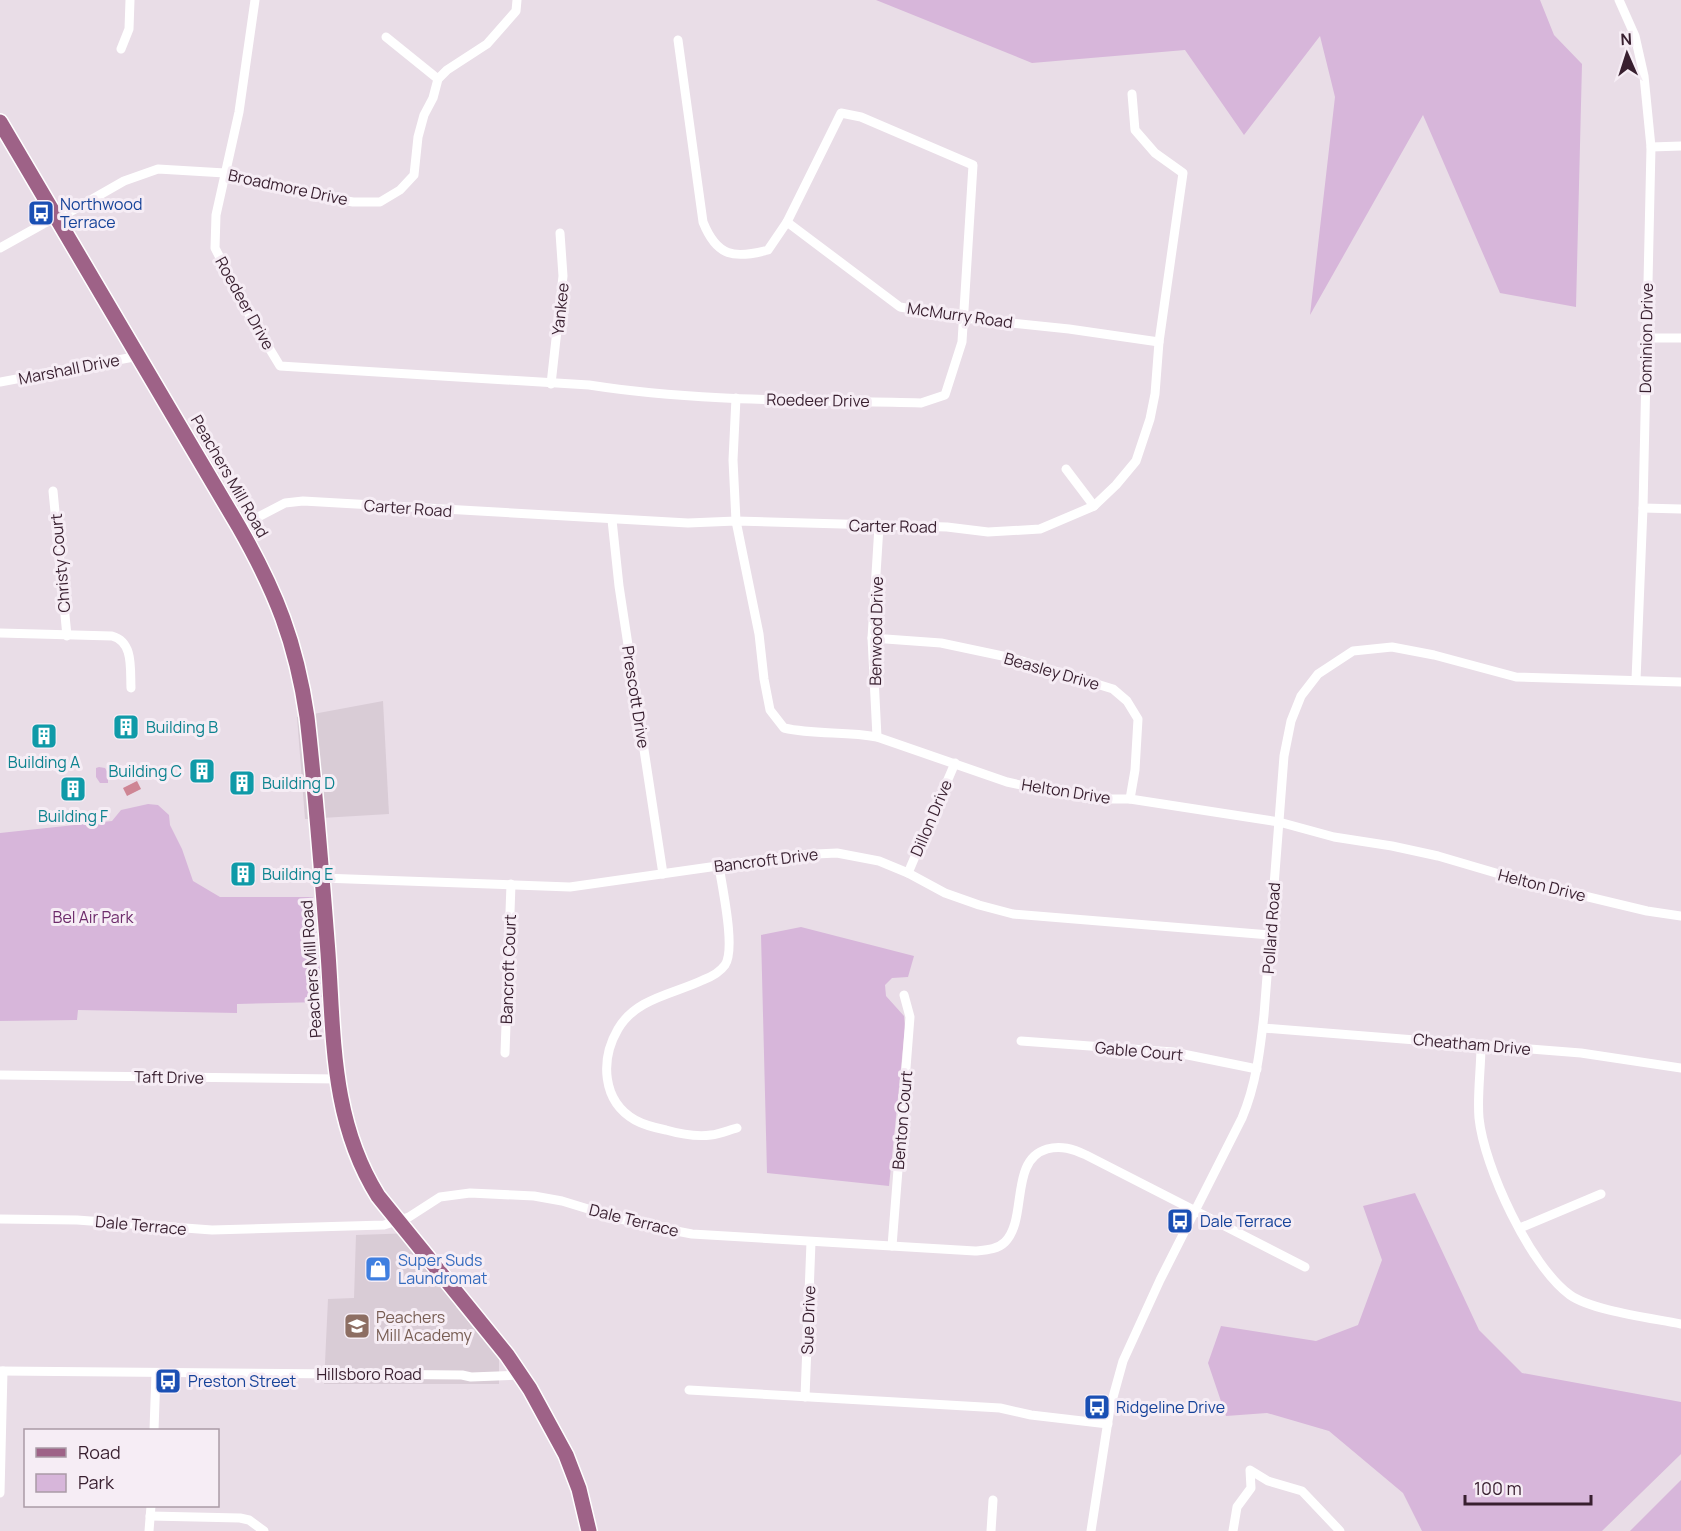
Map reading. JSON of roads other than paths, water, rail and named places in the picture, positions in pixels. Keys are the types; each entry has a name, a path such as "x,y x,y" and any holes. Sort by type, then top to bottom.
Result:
{"main road":[{"name":"Peachers Mill Road","path":"0,122 239,527 263,570 282,612 299,670 310,736 338,1079 350,1139 367,1179 398,1222 522,1375 538,1401 566,1455 579,1489 589,1531"}],"street":[{"path":"121,49 129,29 130,0"},
{"name":"Roedeer Drive","path":"255,0 239,112 216,215 215,248 248,313 280,366 736,398 921,403 945,395 962,342 973,165 861,117 841,113 787,222 768,250 745,256 723,251 710,239 703,222 678,40"},
{"path":"386,37 438,79 487,44 516,11 517,0"},
{"name":"Dominion Drive","path":"1619,0 1635,36 1644,76 1650,147 1643,508 1636,680"},
{"name":"Broadmore Drive","path":"56,217 68,213 124,181 158,169 225,173 324,197 353,202 380,202 400,190 414,175 421,126 438,79"},
{"name":"Carter Road","path":"239,527 285,502 303,501 612,520 947,527 988,531 1040,529 1094,506 1136,461 1150,419 1183,174 1155,153 1135,130 1132,94"},
{"path":"1650,147 1681,146"},
{"path":"0,248 56,217"},
{"name":"McMurry Road","path":"787,222 900,307 963,318 1069,329 1159,342"},
{"name":"Yankee","path":"550,384 563,276 560,233"},
{"path":"1646,338 1681,338"},
{"name":"Marshall Drive","path":"0,382 139,356"},
{"name":"Helton Drive","path":"736,398 733,460 736,521 759,634 770,710 784,728 803,732 855,732 878,737 1007,782 1099,799 1130,800 1279,822 1334,837 1438,856 1530,883 1647,911 1681,916"},
{"path":"1066,469 1094,506"},
{"name":"Christy Court","path":"53,491 67,636"},
{"path":"1643,508 1681,509"},
{"name":"Prescott Drive","path":"612,520 619,586 663,874"},
{"name":"Benwood Drive","path":"878,737 872,638 879,526"},
{"path":"0,633 112,636 121,639 127,646 132,688"},
{"name":"Beasley Drive","path":"872,638 941,644 1012,658 1113,689 1127,701 1138,719 1135,770 1130,800"},
{"name":"Pollard Road","path":"1091,1531 1113,1392 1123,1361 1252,1094 1263,1028 1284,756 1291,721 1301,696 1318,674 1353,651 1392,647 1516,676 1681,682"},
{"name":"Dillon Drive","path":"908,873 954,763"},
{"name":"Bancroft Drive","path":"322,878 585,886 795,855 824,853 867,858 908,873 945,893 1013,914 1270,935"},
{"path":"719,866 728,921 729,948 726,964 714,975 689,987 661,995 633,1011 618,1028 607,1054 606,1083 616,1104 635,1120 684,1135 710,1135 737,1128"},
{"name":"Bancroft Court","path":"505,1053 511,884"},
{"name":"Benton Court","path":"892,1246 910,1017 904,995"},
{"name":"Cheatham Drive","path":"1263,1028 1581,1053 1681,1068"},
{"name":"Gable Court","path":"1021,1041 1173,1052 1257,1069"},
{"path":"1481,1045 1479,1118 1486,1152 1511,1214 1549,1275 1572,1296 1604,1309 1681,1324"},
{"name":"Taft Drive","path":"0,1075 338,1079"},
{"name":"Dale Terrace","path":"0,1219 77,1220 212,1230 384,1225 398,1222 440,1197 470,1193 534,1196 562,1201 634,1223 692,1234 975,1251 989,1250 1005,1242 1013,1228 1025,1171 1030,1161 1044,1150 1062,1147 1078,1151 1195,1210"},
{"path":"1520,1228 1601,1194"},
{"path":"1195,1210 1305,1267"},
{"name":"Sue Drive","path":"805,1397 811,1242"},
{"path":"0,1493 2,1371"},
{"name":"Hillsboro Road","path":"2,1371 462,1375 471,1377 522,1375"},
{"path":"154,1429 156,1373"},
{"path":"689,1390 1000,1408 1031,1415 1108,1424"},
{"path":"1233,1531 1237,1507 1251,1488 1250,1470 1268,1481 1302,1491 1340,1531"},
{"path":"991,1531 993,1500"},
{"path":"149,1531 151,1507"},
{"path":"150,1516 240,1518 249,1520 264,1531"}],"place":[{"name":"Northwood Terrace","path":"41,213"},
{"name":"Building B","path":"126,727"},
{"name":"Building A","path":"44,736"},
{"name":"Building C","path":"202,771"},
{"name":"Building D","path":"242,783"},
{"name":"Building F","path":"73,789"},
{"name":"Building E","path":"243,874"},
{"name":"Dale Terrace","path":"1180,1221"},
{"name":"Super Suds Laundromat","path":"378,1269"},
{"name":"Peachers Mill Academy","path":"357,1326"},
{"name":"Preston Street","path":"168,1381"},
{"name":"Ridgeline Drive","path":"1097,1407"}],"park label":[{"name":"Bel Air Park","path":"93,917"}]}
